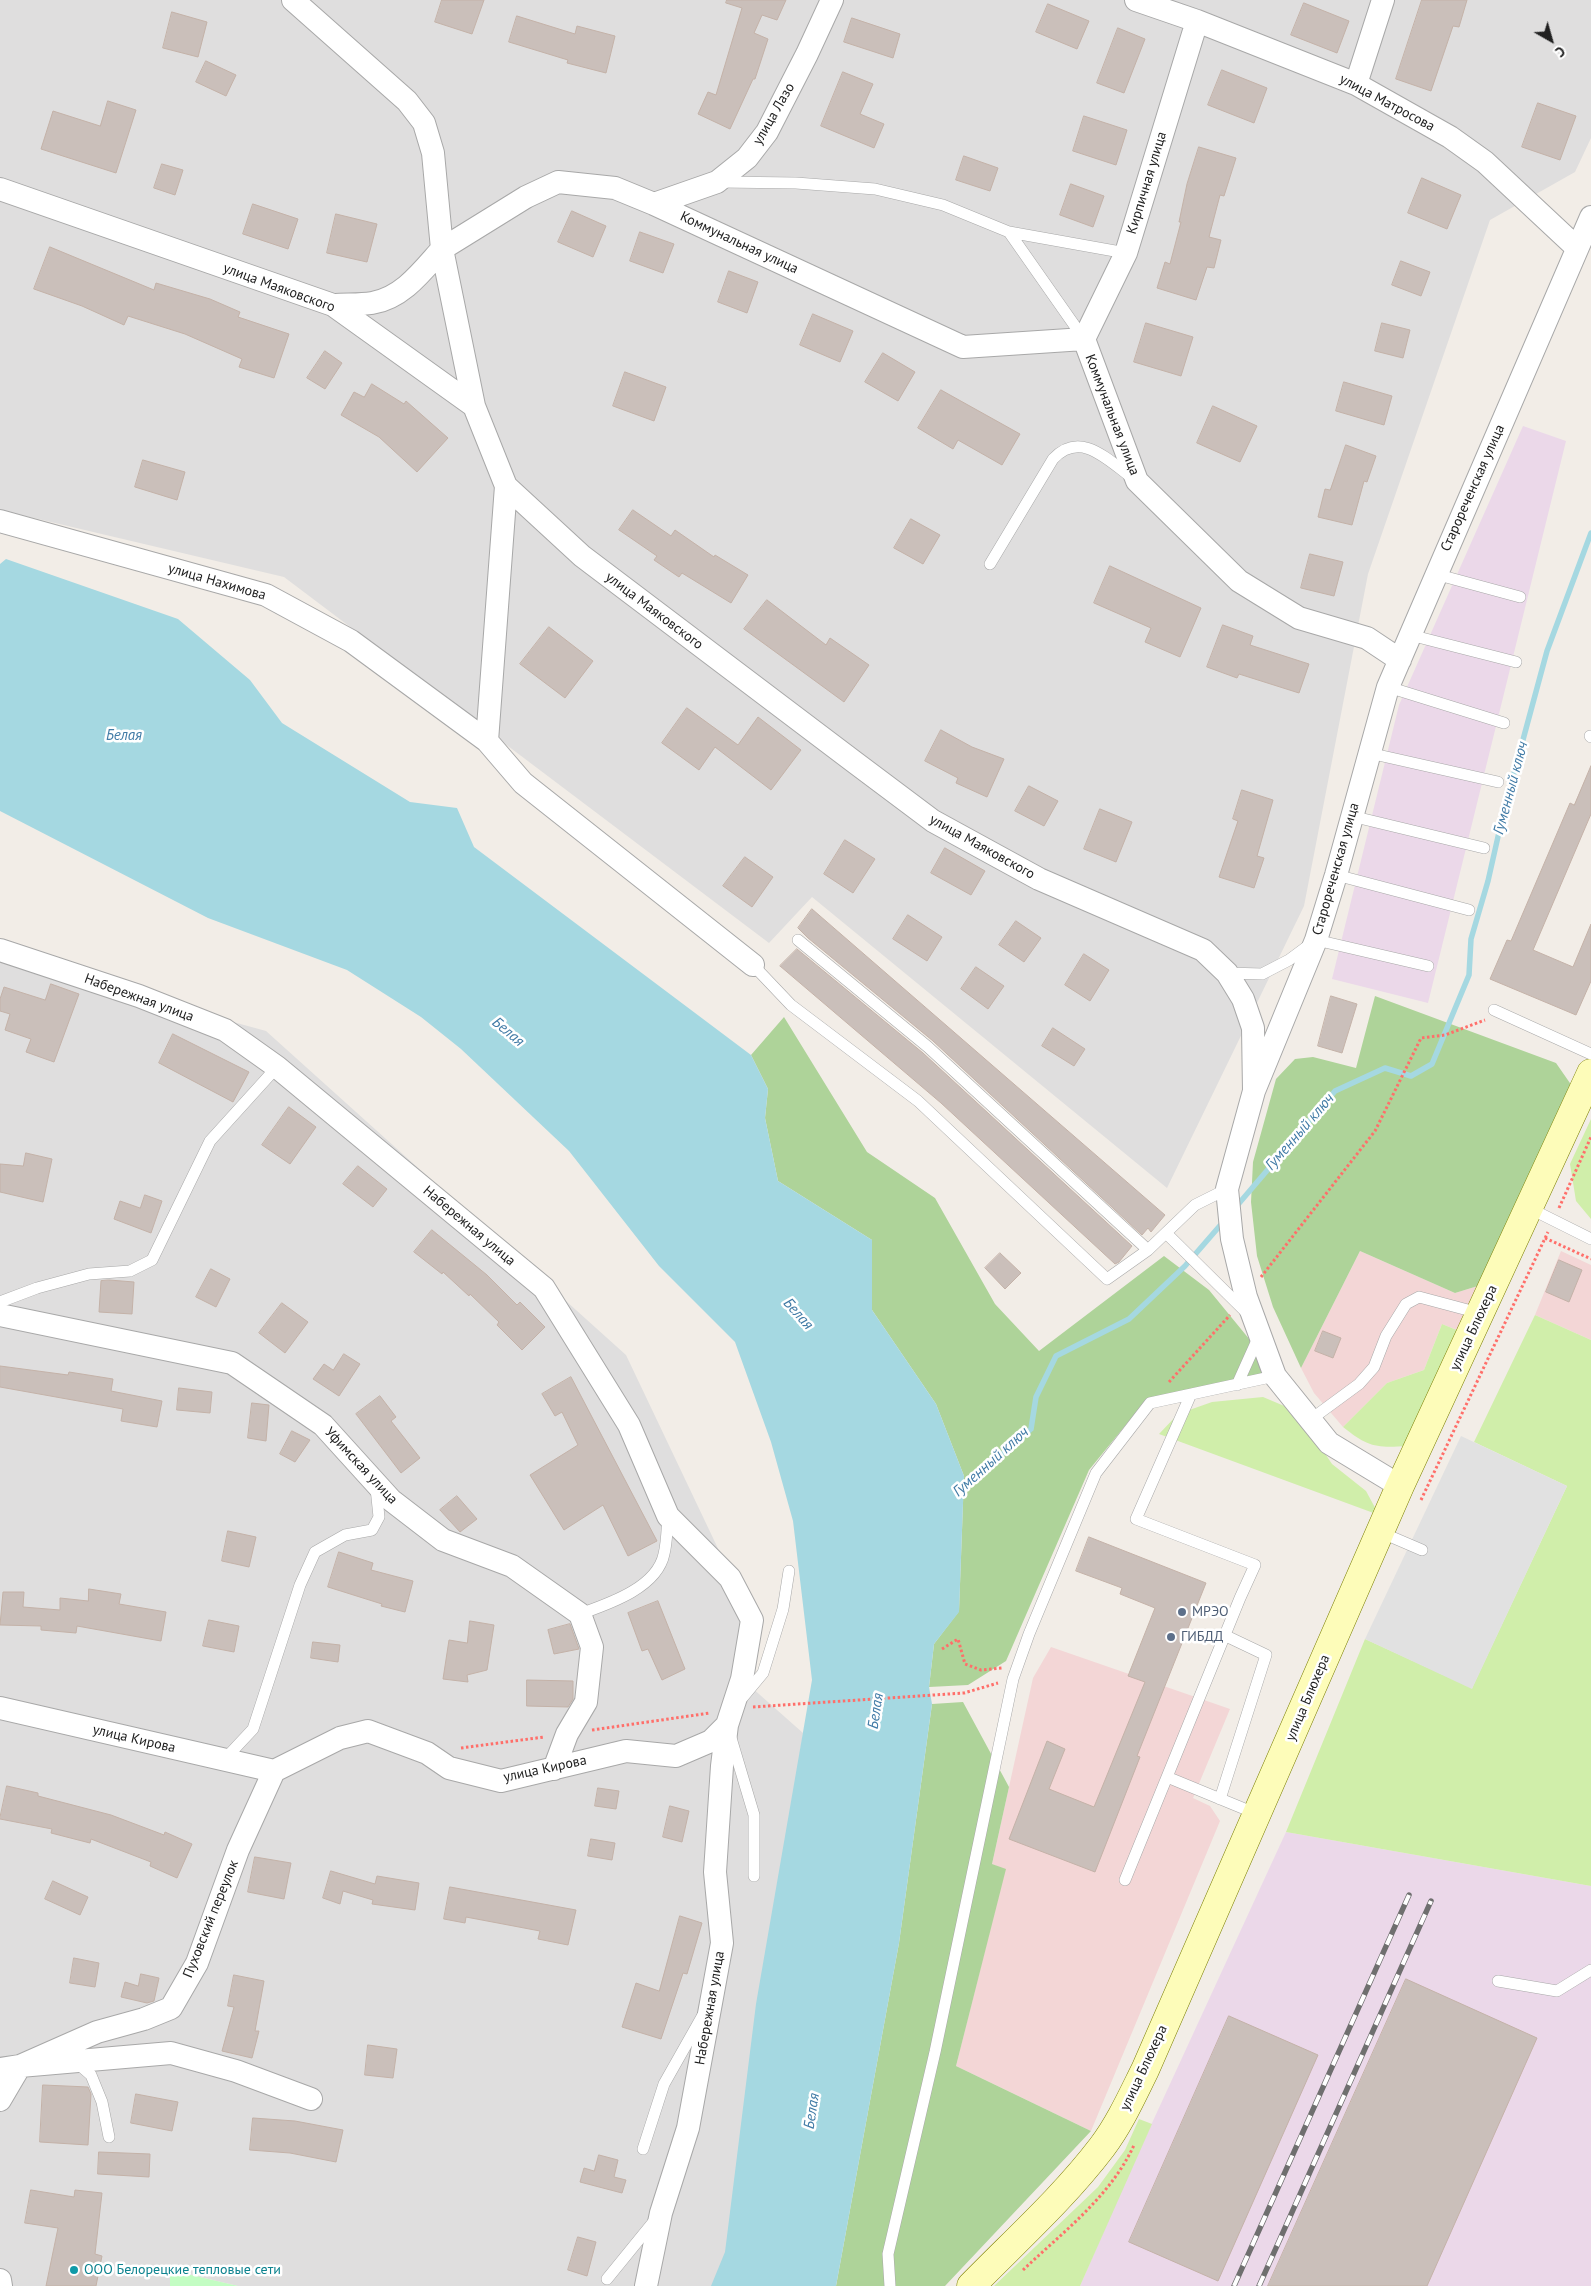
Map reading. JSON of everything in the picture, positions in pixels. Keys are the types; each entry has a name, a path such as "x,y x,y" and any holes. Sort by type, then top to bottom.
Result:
{"main road":[{"name":"улица Блюхера","path":"971,2286 1080,2174 1103,2146 1123,2115 1149,2061 1400,1486 1591,1073"}],"street":[{"path":"293,0 407,101 424,123 432,153 442,249 474,406"},
{"name":"улица Лазо","path":"654,204 717,182 747,158 767,132 808,54 832,0"},
{"name":"улица Матросова","path":"1136,0 1196,21 1356,84 1450,137 1485,162 1577,248"},
{"path":"1356,84 1383,0"},
{"name":"Кирпичная улица","path":"1084,339 1126,253 1196,21"},
{"name":"Коммунальная улица","path":"333,305 374,303 396,295 417,277 442,249 526,196 558,182 616,188 963,347 1084,339 1137,481 1239,581 1299,618 1367,638 1400,660"},
{"name":"улица Маяковского","path":"0,189 333,305 474,406 506,486 582,556 933,821 1039,879 1203,950 1227,973 1243,999 1253,1028 1254,1091"},
{"name":"Старореченская улица","path":"1400,1486 1329,1443 1275,1376 1257,1328 1242,1301 1232,1239 1227,1189 1254,1091 1316,940 1388,687 1435,574 1591,217"},
{"path":"487,741 506,486"},
{"name":"улица Нахимова","path":"0,521 266,595 351,641 487,741 523,783 753,965"},
{"name":"Набережная улица","path":"0,950 139,996 225,1030 277,1067 544,1288 629,1425 668,1516 730,1578 752,1620 742,1679 729,1717 722,1766 715,1872 722,1943 688,2128 661,2213 646,2286"},
{"name":"Уфимская улица","path":"0,1315 232,1363 323,1425 391,1500 443,1540 512,1566 580,1614"},
{"path":"554,1768 567,1734 586,1702 592,1647 580,1614"},
{"name":"улица Кирова","path":"0,1708 274,1771 340,1738 368,1732 427,1753 449,1768 501,1781 626,1751 676,1756 711,1740 729,1717"},
{"name":"Пуховский переулок","path":"10,2067 97,2032 144,2019 171,2008 196,1963 238,1850 274,1771"},
{"path":"0,2100 10,2067 171,2053 236,2071 311,2099"},
{"path":"0,2280 1,2286"}],"lane":[{"path":"717,182 796,183 875,189 943,205 1009,232 1126,253"},
{"path":"1009,232 1084,339"},
{"path":"990,564 1053,459 1063,449 1076,446 1089,448 1137,481"},
{"path":"1435,574 1520,597"},
{"path":"1410,635 1516,662"},
{"path":"1388,687 1504,723"},
{"path":"1369,753 1498,782"},
{"path":"1351,816 1484,848"},
{"path":"1336,875 1469,910"},
{"path":"798,940 928,1047 1148,1250"},
{"path":"1227,973 1262,974 1290,960 1316,940 1428,966"},
{"path":"753,965 791,1005 918,1101 1107,1279 1148,1250 1195,1205 1227,1189"},
{"path":"1494,1010 1591,1054"},
{"path":"0,1302 37,1288 89,1274 130,1271 152,1260 210,1142 277,1067"},
{"path":"1529,1208 1591,1238"},
{"path":"1166,1233 1201,1267 1242,1301"},
{"path":"1310,1420 1359,1384 1374,1367 1386,1336 1406,1304 1419,1297 1481,1314"},
{"path":"1237,1385 1257,1328"},
{"path":"890,2286 888,2254 935,2052 1012,1679 1028,1634 1096,1473 1150,1403 1275,1376"},
{"path":"1125,1880 1224,1636 1255,1565 1136,1519 1191,1394"},
{"path":"224,1760 253,1729 298,1593 315,1552 346,1535 372,1530 379,1517 376,1483"},
{"path":"580,1614 612,1602 648,1582 664,1556 668,1516"},
{"path":"1380,1532 1422,1550"},
{"path":"754,1876 754,1815 729,1717 763,1673 783,1609 789,1571"},
{"path":"1220,1799 1266,1655 1224,1636"},
{"path":"1167,1777 1257,1814"},
{"path":"1498,1981 1557,1991 1591,1970"},
{"path":"643,2150 664,2084 712,1998"},
{"path":"75,2061 91,2075 102,2102 109,2137"},
{"path":"608,2279 661,2213"}],"path":[{"path":"1150,1403 1242,1301 1375,1131 1421,1038 1445,1035 1485,1022 1494,1010"},
{"path":"1419,1505 1591,1137"},
{"path":"1545,1238 1591,1259"},
{"path":"942,1649 958,1639 965,1664 981,1670 1017,1666"},
{"path":"427,1753 567,1734 729,1717 787,1704 964,1693 1012,1679"}],"shaded area":[{"path":"0,0 1591,0 1591,138 1575,172 1490,220 1368,574 1304,906 1167,1188 812,897 769,943 284,577 0,510"},
{"path":"1523,426 1566,441 1428,1003 1332,979 1399,705"},
{"path":"0,958 266,1031 626,1355 752,1620 742,1679 803,1733 726,2257 714,2286 238,2286 171,2270 170,2286 0,2286"},
{"path":"1360,1251 1455,1293 1481,1285 1459,1331 1442,1324 1424,1370 1387,1383 1343,1427 1314,1393 1301,1368"},
{"path":"1561,1251 1591,1265 1591,1340 1535,1315"},
{"path":"1461,1436 1567,1486 1472,1689 1365,1639"},
{"path":"1051,1647 1230,1709 1193,1798 1210,1806 1220,1821 1091,2131 956,2066 1005,1870 992,1864 1033,1678"},
{"path":"1286,1832 1591,1886 1591,2286 1080,2286 1129,2173"}],"green space":[{"path":"1375,996 1556,1063 1572,1086 1481,1285 1455,1293 1360,1251 1301,1368 1273,1307 1257,1256 1251,1202 1253,1162 1276,1079 1295,1059 1313,1057 1356,1068"},
{"path":"784,1017 867,1152 935,1198 995,1304 1039,1351 1164,1256 1209,1290 1259,1351 1262,1373 1248,1379 1147,1399 1089,1470 1006,1661 968,1685 929,1687 934,1644 959,1611 964,1476 936,1404 872,1310 872,1240 778,1181 765,1118 768,1089 751,1055"},
{"path":"1591,1119 1591,1219 1576,1201 1570,1164"},
{"path":"1535,1315 1591,1340 1591,1886 1286,1832 1365,1639 1472,1688 1567,1486 1474,1442"},
{"path":"1442,1324 1459,1331 1407,1446 1387,1447 1373,1445 1359,1439 1343,1427 1387,1383 1424,1370"},
{"path":"1263,1397 1289,1408 1306,1425 1332,1464 1366,1491 1379,1515 1159,1434 1178,1414 1212,1402"},
{"path":"963,1702 1009,1787 992,1864 1006,1869 956,2066 1091,2131 945,2286 836,2286 899,1943 932,1704"},
{"path":"1139,2119 1152,2124 1080,2286 994,2286 1098,2187 1125,2150"},
{"path":"170,2270 238,2286 170,2286"}],"water":[{"name":"Белая","path":"6,559 178,619 250,680 282,723 410,802 457,808 474,847 751,1055 768,1089 765,1118 778,1181 872,1240 872,1310 936,1404 964,1476 959,1612 934,1644 929,1687 932,1704 899,1943 836,2286 711,2286 725,2252 756,2004 812,1680 793,1521 771,1442 735,1342 659,1266 569,1151 461,1049 421,1017 347,970 208,918 0,811 0,564"}],"building":[{"path":"442,0 484,0 472,34 435,22"},
{"path":"727,0 786,0 777,20 762,15 754,33 768,39 755,79 753,79 730,129 698,114 708,92 716,95 742,8 726,3"},
{"path":"1422,0 1467,0 1459,27 1453,26 1431,91 1396,79"},
{"path":"1304,3 1349,21 1337,53 1291,35"},
{"path":"1048,4 1089,21 1077,49 1036,32"},
{"path":"172,12 207,22 198,57 163,48"},
{"path":"517,16 575,34 577,26 615,36 606,73 567,63 568,60 509,42"},
{"path":"852,18 900,34 893,58 844,42"},
{"path":"1118,28 1145,39 1124,93 1097,83"},
{"path":"206,61 236,75 226,96 196,82"},
{"path":"1222,70 1267,88 1254,123 1208,105"},
{"path":"843,72 873,84 860,114 884,124 874,148 821,126"},
{"path":"108,101 136,110 116,173 41,149 53,111 100,126"},
{"path":"1538,103 1576,116 1560,160 1522,147"},
{"path":"1084,116 1127,130 1116,165 1073,151"},
{"path":"1199,147 1236,158 1224,196 1220,195 1209,237 1221,240 1214,268 1207,267 1196,300 1157,288 1165,262 1170,264 1181,222 1179,222 1187,184"},
{"path":"964,156 998,168 990,191 956,180"},
{"path":"162,164 183,170 175,195 154,188"},
{"path":"1422,178 1461,195 1447,229 1408,213"},
{"path":"1071,184 1104,196 1093,227 1060,215"},
{"path":"253,204 298,219 288,249 243,234"},
{"path":"572,211 606,226 593,257 558,242"},
{"path":"336,214 377,224 367,262 327,253"},
{"path":"640,232 674,244 663,273 630,261"},
{"path":"50,247 154,290 156,283 210,299 240,312 238,317 289,334 274,378 239,367 242,359 185,334 128,316 124,325 82,306 34,289"},
{"path":"1401,261 1430,272 1421,296 1392,285"},
{"path":"729,271 758,282 747,313 718,302"},
{"path":"813,314 853,331 840,362 800,345"},
{"path":"1146,323 1193,337 1181,376 1134,362"},
{"path":"1382,323 1410,330 1403,358 1375,351"},
{"path":"325,351 342,363 325,389 307,378"},
{"path":"883,353 915,372 898,401 865,382"},
{"path":"625,372 666,387 654,421 613,406"},
{"path":"1344,382 1392,396 1384,425 1336,411"},
{"path":"372,384 404,404 406,401 448,438 417,472 379,437 341,415 354,392 364,397"},
{"path":"941,390 1020,434 1002,465 958,440 953,449 918,428"},
{"path":"1213,406 1257,426 1240,462 1197,443"},
{"path":"1346,445 1376,456 1367,482 1364,481 1352,525 1318,517 1325,489 1330,490"},
{"path":"143,460 185,472 177,500 135,487"},
{"path":"633,510 671,536 675,530 714,557 715,555 748,575 731,603 682,573 679,577 654,560 657,556 619,530"},
{"path":"911,519 940,535 923,564 894,548"},
{"path":"1310,554 1343,562 1334,596 1301,588"},
{"path":"1110,566 1201,608 1180,657 1145,642 1151,628 1094,603"},
{"path":"767,600 826,645 830,638 869,665 844,702 744,629"},
{"path":"1223,625 1253,636 1250,645 1309,664 1299,693 1239,674 1237,678 1207,667"},
{"path":"549,627 593,661 565,698 520,664"},
{"path":"687,708 738,745 758,717 801,750 771,790 715,747 699,770 662,743"},
{"path":"941,730 972,747 1004,759 987,797 956,783 958,778 925,761"},
{"path":"1591,766 1591,814 1533,950 1573,967 1591,924 1591,981 1576,1015 1490,979 1507,940 1511,941 1570,803 1574,805"},
{"path":"1029,786 1058,801 1044,826 1015,811"},
{"path":"1242,790 1273,800 1257,856 1264,858 1254,888 1219,877 1238,821 1233,819"},
{"path":"1100,809 1132,822 1116,862 1084,849"},
{"path":"845,840 875,859 853,893 824,874"},
{"path":"945,848 985,871 971,895 931,873"},
{"path":"745,857 773,877 752,907 723,886"},
{"path":"812,909 1165,1215 1151,1232 1148,1228 1142,1235 933,1041 808,938 798,928"},
{"path":"908,915 942,937 927,961 893,939"},
{"path":"1016,921 1041,938 1024,962 999,945"},
{"path":"797,949 923,1053 1132,1246 1119,1262 1115,1264 941,1103 780,966"},
{"path":"1084,954 1109,970 1090,1001 1065,985"},
{"path":"976,967 1004,986 988,1009 961,989"},
{"path":"51,984 79,994 54,1062 26,1052 31,1039 5,1030 10,1014 0,1011 0,999 4,987 45,1000"},
{"path":"1331,996 1357,1004 1342,1053 1318,1046"},
{"path":"1053,1028 1085,1049 1074,1066 1042,1046"},
{"path":"173,1034 249,1072 233,1102 159,1063"},
{"path":"289,1107 316,1127 290,1164 262,1145"},
{"path":"26,1153 52,1159 43,1202 0,1192 0,1164 23,1166"},
{"path":"358,1166 387,1189 373,1207 343,1184"},
{"path":"145,1195 162,1201 151,1233 114,1219 120,1201 140,1208"},
{"path":"432,1230 487,1275 517,1305 520,1302 545,1327 522,1350 497,1325 499,1322 470,1294 469,1296 443,1272 442,1274 414,1252"},
{"path":"1000,1253 1021,1273 1005,1289 985,1268"},
{"path":"1559,1260 1582,1270 1569,1302 1546,1292"},
{"path":"211,1269 230,1279 216,1307 196,1297"},
{"path":"101,1281 134,1282 132,1314 99,1312"},
{"path":"282,1303 308,1322 285,1353 259,1333"},
{"path":"1323,1331 1341,1338 1333,1358 1315,1351"},
{"path":"344,1354 360,1364 339,1396 313,1379 324,1364 333,1370"},
{"path":"0,1366 68,1375 69,1372 113,1379 111,1391 162,1401 157,1427 121,1421 123,1409 0,1387"},
{"path":"571,1377 657,1541 628,1556 603,1505 564,1530 530,1475 578,1445 562,1412 555,1416 542,1394"},
{"path":"179,1388 212,1392 210,1413 177,1410"},
{"path":"380,1396 396,1417 391,1421 420,1458 401,1473 356,1414"},
{"path":"252,1403 269,1405 266,1441 248,1438"},
{"path":"292,1431 310,1440 295,1462 280,1454"},
{"path":"457,1496 477,1519 460,1532 440,1510"},
{"path":"228,1531 256,1537 249,1567 222,1561"},
{"path":"1089,1537 1206,1583 1137,1756 1140,1757 1095,1872 1009,1839 1047,1741 1065,1749 1049,1789 1094,1807 1145,1682 1128,1676 1155,1608 1120,1594 1122,1588 1076,1571"},
{"path":"339,1552 373,1563 371,1570 413,1581 405,1612 381,1606 382,1604 328,1587"},
{"path":"89,1589 121,1594 119,1604 166,1612 161,1641 77,1626 76,1633 41,1630 41,1626 0,1625 3,1592 24,1592 23,1607 60,1610 60,1598 88,1601"},
{"path":"658,1601 685,1669 662,1680 648,1649 642,1651 628,1613"},
{"path":"209,1620 239,1626 234,1652 203,1646"},
{"path":"470,1621 494,1625 487,1670 467,1675 468,1682 443,1679 449,1640 467,1643"},
{"path":"570,1624 579,1649 554,1654 548,1630"},
{"path":"313,1642 340,1645 338,1662 311,1658"},
{"path":"527,1680 573,1681 573,1699 568,1707 527,1706"},
{"path":"7,1786 38,1793 38,1796 111,1815 164,1835 165,1832 192,1844 177,1878 150,1866 151,1862 91,1839 90,1843 51,1833 52,1829 0,1819"},
{"path":"598,1788 619,1791 616,1809 595,1806"},
{"path":"670,1806 689,1811 682,1842 663,1837"},
{"path":"591,1839 615,1843 612,1860 588,1856"},
{"path":"255,1857 291,1863 284,1899 248,1892"},
{"path":"331,1871 375,1884 377,1876 419,1883 415,1910 372,1904 373,1900 343,1891 340,1904 323,1898"},
{"path":"53,1881 88,1897 80,1915 45,1899"},
{"path":"450,1887 576,1910 568,1945 538,1939 540,1931 466,1917 465,1923 444,1919"},
{"path":"680,1916 702,1923 687,1974 683,1973 661,2039 622,2027 636,1983 659,1991"},
{"path":"74,1958 99,1963 95,1987 70,1983"},
{"path":"141,1974 159,1978 154,2001 147,2003 121,1997 125,1982 138,1986"},
{"path":"234,1975 264,1981 255,2031 259,2031 252,2058 222,2051 234,2007 228,2006"},
{"path":"1406,1979 1537,2038 1427,2286 1268,2286"},
{"path":"1229,2016 1318,2055 1218,2281 1129,2242"},
{"path":"368,2045 397,2049 393,2078 365,2075"},
{"path":"43,2085 88,2087 91,2094 88,2145 40,2142"},
{"path":"136,2094 178,2102 172,2131 131,2123"},
{"path":"253,2118 295,2121 343,2130 336,2162 290,2153 250,2150"},
{"path":"99,2152 150,2154 149,2177 98,2174"},
{"path":"599,2155 618,2160 614,2177 626,2180 622,2193 580,2182 584,2168 594,2171"},
{"path":"31,2190 74,2197 75,2190 102,2193 95,2254 102,2256 96,2286 46,2286 58,2228 25,2223"},
{"path":"578,2237 596,2242 587,2276 568,2270"}],"waterway":[{"name":"Гуменный ключ","path":"1235,1208 1335,1091 1385,1068 1411,1076 1432,1064 1469,975 1471,939 1488,881 1504,810 1547,651 1591,533"},
{"name":"Гуменный ключ","path":"958,1492 1031,1429 1036,1397 1056,1356 1129,1319 1185,1266 1224,1221"}],"railway":[{"path":"1234,2286 1409,1895"},
{"path":"1259,2286 1431,1901"}],"place":[{"name":"МРЭО","path":"1182,1612"},
{"name":"ГИБДД","path":"1171,1637"},
{"name":"ООО Белорецкие тепловые сети","path":"74,2270"}]}
